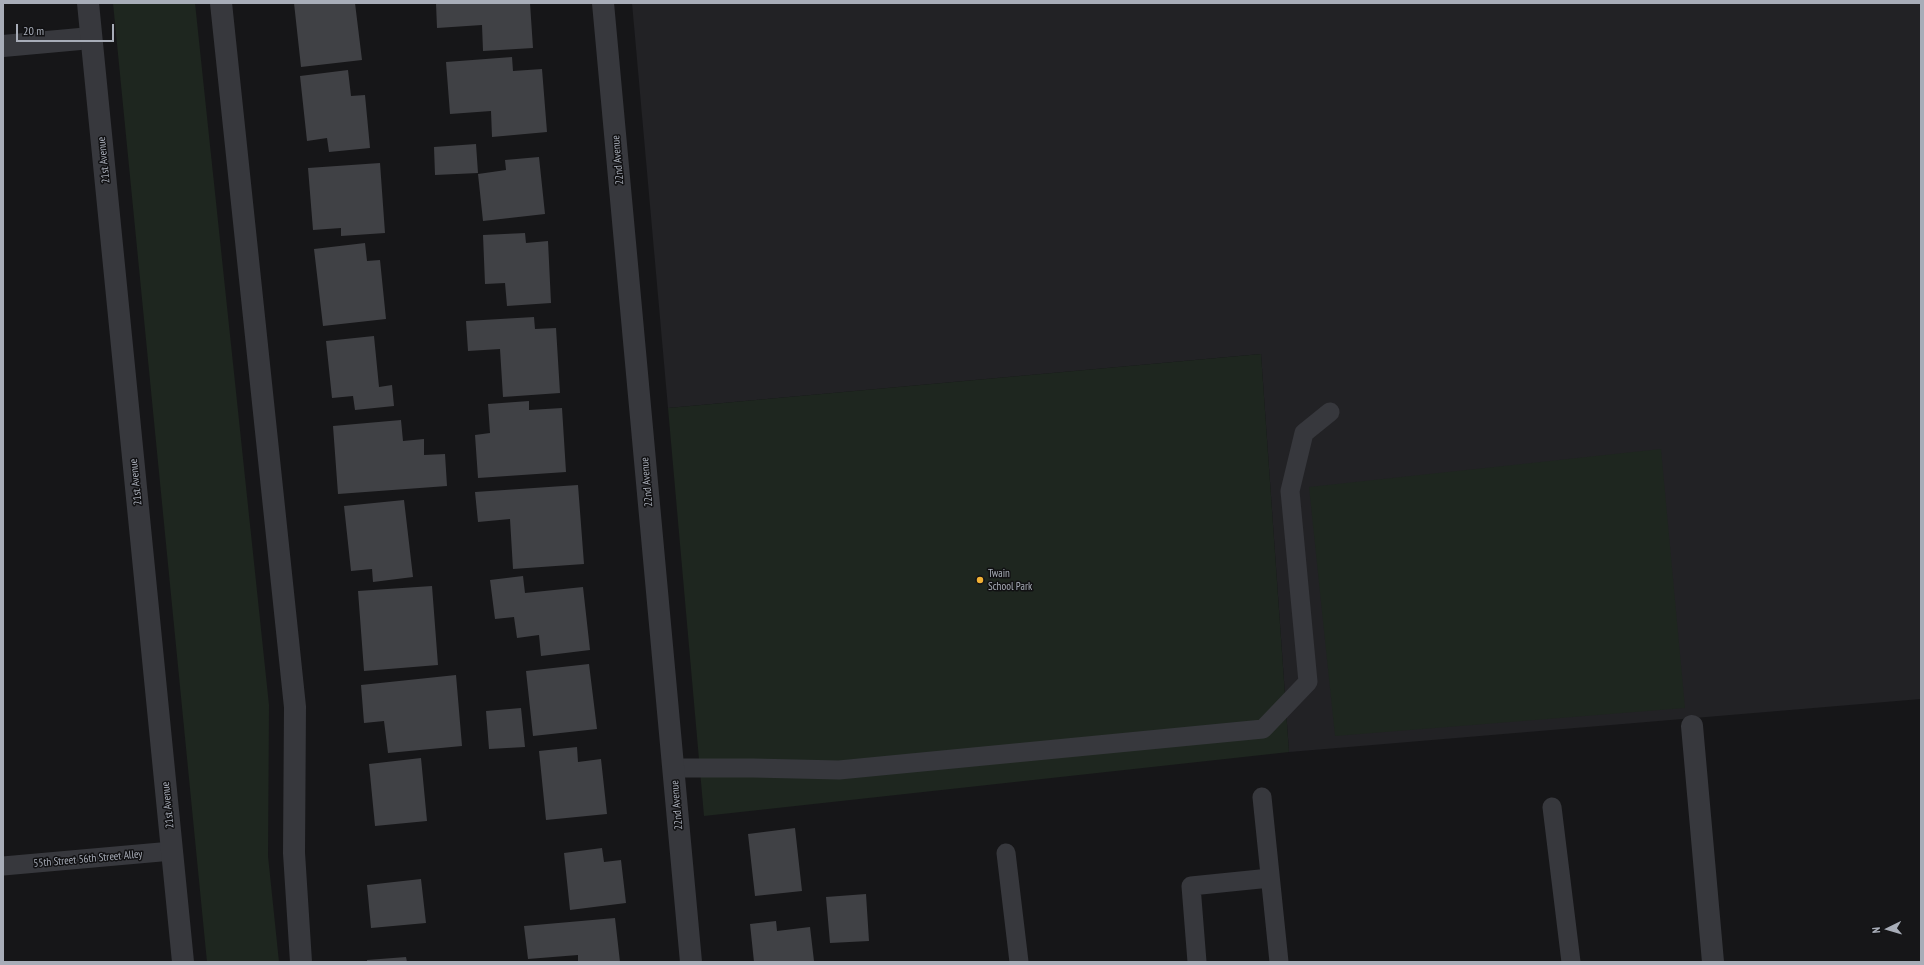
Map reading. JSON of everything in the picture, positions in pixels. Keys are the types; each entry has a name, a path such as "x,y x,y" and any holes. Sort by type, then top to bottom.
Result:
{"street":[{"name":"21st Avenue","path":"88,3 183,962"},
{"path":"221,3 295,707 294,853 301,962"},
{"name":"22nd Avenue","path":"603,3 691,962"},
{"path":"3,46 91,38"},
{"path":"1692,726 1713,962"}],"lane":[{"path":"674,768 839,770 1263,729 1308,682 1290,491 1304,433 1330,412"},
{"path":"1262,797 1279,962"},
{"path":"1552,807 1571,962"},
{"name":"55th Street 56th Street Alley","path":"3,866 172,851"},
{"path":"1006,852 1019,962"},
{"path":"1197,962 1191,886 1270,878"}],"shaded area":[{"path":"113,3 195,3 269,705 268,856 279,962 207,962"},
{"path":"632,3 1921,3 1921,699 1289,752 1261,354 668,408"},
{"name":"Twain School Park","path":"1261,354 1289,752 704,816 668,408"},
{"path":"1661,449 1685,708 1335,736 1309,487"}],"building":[{"path":"294,3 355,3 362,60 301,67"},
{"path":"436,3 530,3 533,48 483,51 482,25 437,28"},
{"path":"512,57 513,71 542,69 547,132 492,137 491,111 450,114 446,62"},
{"path":"348,70 351,96 365,95 370,148 329,152 327,138 307,141 300,76"},
{"path":"476,144 478,173 435,175 434,147"},
{"path":"539,157 545,214 483,221 478,174 506,170 505,160"},
{"path":"380,163 385,233 341,236 341,228 313,230 308,168"},
{"path":"525,233 526,243 548,241 551,303 507,306 505,283 485,284 483,235"},
{"path":"365,243 367,261 380,260 386,319 323,326 314,249"},
{"path":"534,317 535,329 556,328 560,393 503,397 500,349 468,351 466,321"},
{"path":"374,336 379,387 392,385 394,406 355,410 353,396 332,398 326,341"},
{"path":"529,401 529,410 562,408 566,472 478,478 475,435 490,433 488,404"},
{"path":"401,420 403,441 424,439 424,455 445,454 447,486 338,494 333,426"},
{"path":"578,485 584,564 513,569 510,519 478,522 475,492"},
{"path":"404,500 413,577 373,582 372,569 351,571 344,506"},
{"path":"523,576 525,593 583,587 590,650 541,656 539,635 517,638 514,617 495,619 490,580"},
{"path":"432,586 438,665 364,671 358,591"},
{"path":"589,664 597,729 533,736 526,671"},
{"path":"456,675 462,746 388,753 384,721 364,723 361,685"},
{"path":"521,708 525,747 489,749 486,711"},
{"path":"577,747 578,762 601,759 607,814 546,820 539,751"},
{"path":"421,758 427,821 375,826 369,764"},
{"path":"795,828 802,891 755,896 748,834"},
{"path":"602,848 604,862 621,860 626,903 570,910 564,853"},
{"path":"421,879 426,923 371,928 367,885"},
{"path":"866,894 869,941 830,943 826,897"},
{"path":"615,918 620,962 578,962 578,955 528,959 524,926"},
{"path":"776,921 777,931 810,927 814,961 754,962 750,924"},
{"path":"406,957 407,962 367,962 367,960"}],"place":[{"name":"Twain School Park","path":"980,580"}]}
